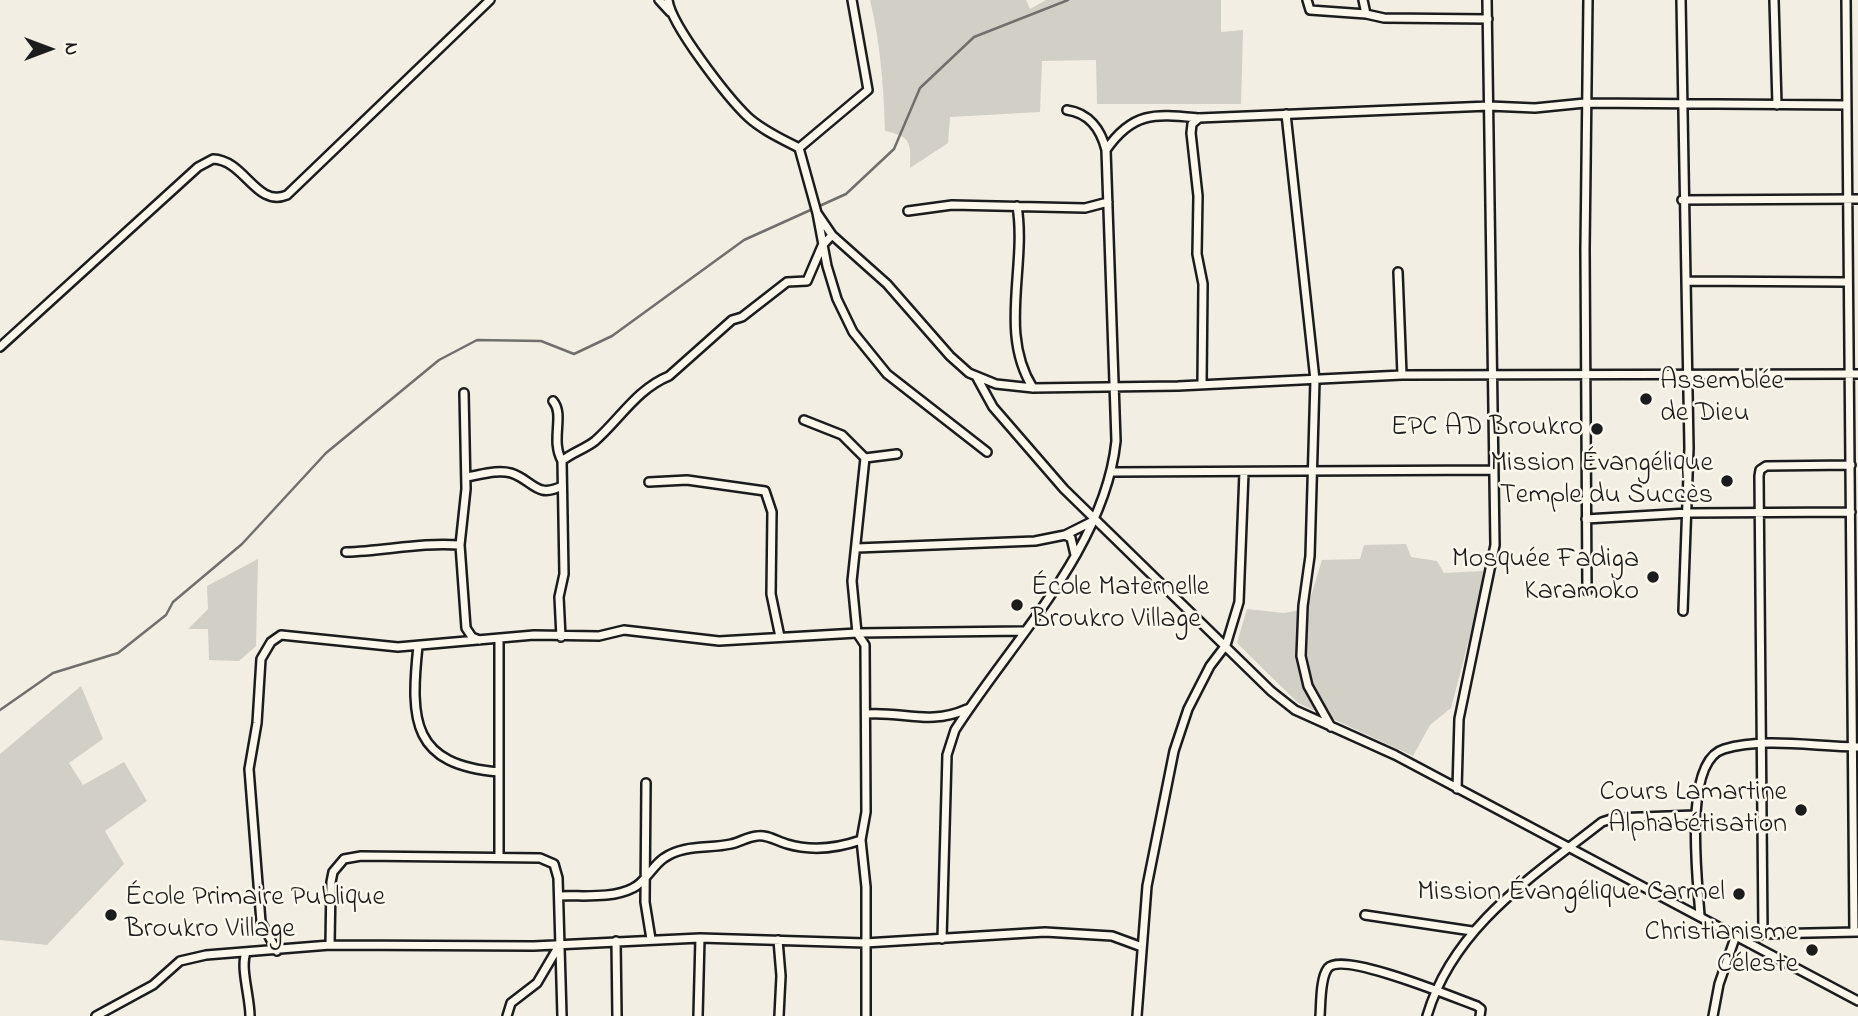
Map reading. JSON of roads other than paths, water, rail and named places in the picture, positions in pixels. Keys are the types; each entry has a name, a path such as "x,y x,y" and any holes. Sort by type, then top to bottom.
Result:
{"street":[{"path":"0,347 126,236 179,184 213,159 234,164 262,193 272,198 287,195 490,0"},
{"path":"659,0 737,106 758,125 799,148 837,299 867,352 887,374 988,452"},
{"path":"668,0 670,12"},
{"path":"799,148 868,90 852,0"},
{"path":"1307,0 1310,10 1384,18 1488,19"},
{"path":"1363,0 1366,14"},
{"path":"1457,789 1459,719 1495,545 1488,0"},
{"path":"1587,591 1588,0"},
{"path":"1681,0 1688,513 1683,611"},
{"path":"1774,0 1777,105"},
{"path":"1744,940 1763,934 1856,932 1855,560 1851,512 1854,374 1847,282 1846,0"},
{"path":"1107,150 1120,131 1142,118 1167,115 1199,118 1489,106 1535,108 1586,103 1847,105"},
{"path":"942,939 947,755 956,730 1075,556 1096,520 1113,472 1116,441 1112,387 1107,150 1101,133 1077,111 1067,110"},
{"path":"1286,114 1315,380 1310,556 1303,606 1301,656 1307,686 1331,727"},
{"path":"1199,118 1192,124 1191,133 1198,196 1196,254 1203,284 1202,383"},
{"path":"1682,200 1858,199"},
{"path":"908,211 952,205 1085,208 1108,202"},
{"path":"1017,206 1021,256 1015,272 1018,292 1014,330 1022,370 1033,388"},
{"path":"817,213 832,235 887,284 950,356 976,376 996,384 1033,388 1402,375 1854,374"},
{"path":"562,461 597,439 631,401 656,381 669,376 732,320 741,317 787,282 807,281 822,246 832,235"},
{"path":"1398,272 1402,375"},
{"path":"1686,281 1847,282"},
{"path":"976,376 993,407 1064,489 1271,691 1296,710 1395,755 1858,1000"},
{"path":"464,393 466,477 460,545 466,628 472,637 482,641"},
{"path":"552,401 558,409 555,447 562,461 564,574 559,597 561,637"},
{"path":"804,419 842,435 865,458"},
{"path":"865,458 897,454"},
{"path":"865,458 852,580 858,633 865,645 866,812 861,840 866,887 866,1016"},
{"path":"1763,934 1760,470 1766,466 1851,465"},
{"path":"1113,472 1494,470"},
{"path":"1137,1016 1152,849 1174,751 1188,709 1210,666 1226,645 1239,602 1244,472"},
{"path":"466,477 511,473 543,490 552,491 562,486"},
{"path":"649,482 719,483 757,489 769,496 771,594 780,637"},
{"path":"1586,519 1688,513 1851,512"},
{"path":"857,548 1001,544 1065,536 1096,520"},
{"path":"1065,536 1071,538 1075,556"},
{"path":"346,552 377,551 416,543 460,545"},
{"path":"276,951 261,922 249,802 249,769 257,723 261,659 271,642 281,635 347,644 418,646 534,635 599,636 625,630 719,641 858,633 1023,631"},
{"path":"499,640 499,857"},
{"path":"418,646 416,696 420,734 445,760 472,770 499,772"},
{"path":"866,714 889,712 937,720 970,708"},
{"path":"1700,916 1695,816 1701,780 1710,758 1723,749 1761,744 1855,747"},
{"path":"646,783 645,902 651,939"},
{"path":"1427,1016 1435,991 1472,931 1510,894 1569,848 1608,819 1695,816"},
{"path":"559,896 634,888 673,853 703,846 733,844 761,835 790,845 812,847 842,847 861,840"},
{"path":"330,945 331,882 333,872 344,859 361,856 540,858 554,864 559,896 562,1016"},
{"path":"1365,915 1472,931"},
{"path":"96,1016 153,985 180,961 206,955 330,945 560,944 701,937 865,943 1045,932 1112,936 1142,947"},
{"path":"1713,1016 1719,984 1736,935"},
{"path":"698,1016 701,937"},
{"path":"778,940 781,976 779,1016"},
{"path":"615,941 617,1016"},
{"path":"507,1016 511,1003 537,983 560,944"},
{"path":"246,953 242,968 250,994 250,1016"},
{"path":"1320,1016 1325,973 1335,964 1352,964 1478,1006 1481,1009 1480,1016"}],"waterway":[{"path":"0,710 53,673 118,653 166,615 173,602 242,544 326,453 439,360 477,340 541,341 574,354 612,336 744,240 846,194 894,149 920,88 974,37 1068,0"}],"place":[{"name":"Assemblée de Dieu","path":"1646,399"},
{"name":"EPC AD Broukro","path":"1597,429"},
{"name":"Mission Évangélique Temple du Succès","path":"1727,481"},
{"name":"Mosquée Fadiga Karamoko","path":"1653,577"},
{"name":"École Maternelle Broukro Village","path":"1017,605"},
{"name":"Cours Lamartine Alphabétisation","path":"1801,810"},
{"name":"Mission Évangélique Carmel","path":"1739,894"},
{"name":"École Primaire Publique Broukro Village","path":"111,915"},
{"name":"Christianisme Céleste","path":"1812,950"}]}
